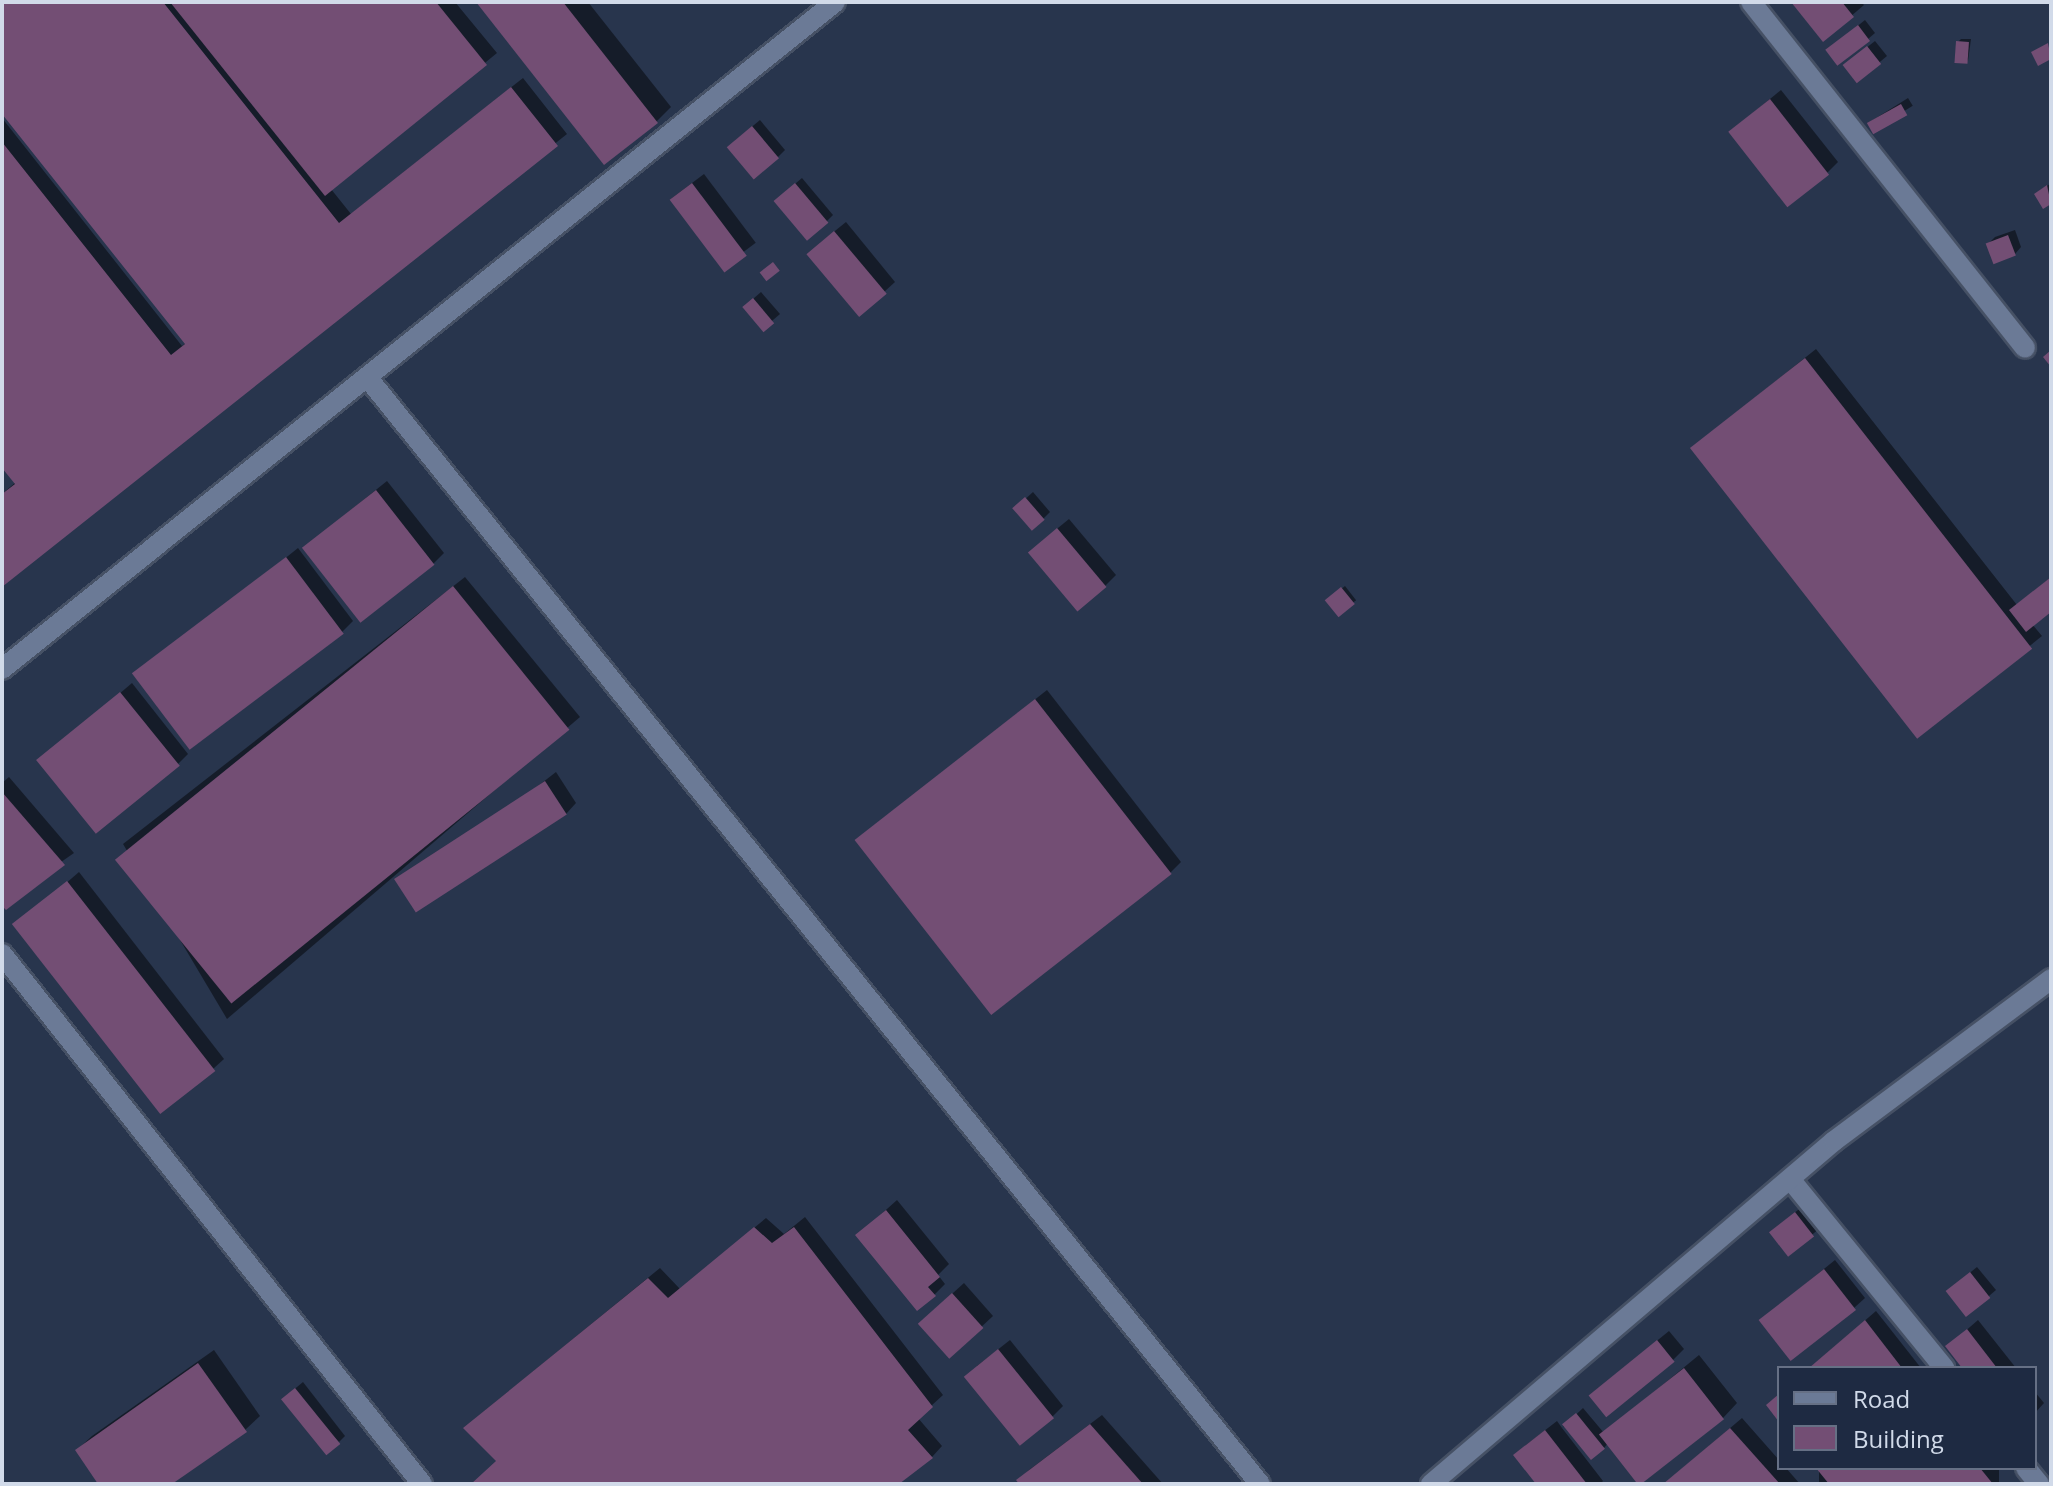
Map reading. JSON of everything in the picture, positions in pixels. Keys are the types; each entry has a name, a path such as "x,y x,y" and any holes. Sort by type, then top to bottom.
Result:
{"street":[{"path":"1751,2 2025,348"},
{"path":"2,669 829,5"},
{"path":"367,377 1260,1484"},
{"path":"2,954 422,1484"},
{"path":"1431,1484 1790,1179 2051,979"},
{"path":"1790,1179 1942,1366"}],"building":[{"path":"2,2 163,2 339,223 511,87 558,146 2,587 2,494 15,484 2,468 2,142 171,355 185,344 2,114"},
{"path":"170,2 436,2 487,65 325,196"},
{"path":"476,2 563,2 658,123 604,165"},
{"path":"1791,2 1842,2 1854,17 1823,42"},
{"path":"1858,25 1870,41 1837,66 1825,50"},
{"path":"1956,41 1969,42 1967,64 1954,63"},
{"path":"2048,43 2051,59 2038,66 2031,52"},
{"path":"1867,46 1881,64 1857,83 1843,65"},
{"path":"1770,99 1829,175 1787,207 1728,132"},
{"path":"1901,104 1907,115 1873,134 1867,123"},
{"path":"752,126 779,158 754,179 727,147"},
{"path":"692,183 747,256 724,273 670,200"},
{"path":"795,183 828,223 807,241 774,201"},
{"path":"2047,185 2051,204 2043,209 2034,194"},
{"path":"834,231 887,294 859,317 806,254"},
{"path":"2008,235 2016,256 1993,264 1986,244"},
{"path":"773,262 780,271 766,281 760,272"},
{"path":"753,298 774,323 763,332 742,307"},
{"path":"2051,350 2051,367 2043,357"},
{"path":"1805,358 2032,649 1917,739 1690,448"},
{"path":"376,490 434,565 360,623 302,548"},
{"path":"1025,497 1045,520 1032,531 1012,508"},
{"path":"1057,528 1106,587 1077,611 1028,552"},
{"path":"286,557 344,634 190,750 132,673"},
{"path":"2051,577 2051,612 2026,632 2009,610"},
{"path":"453,586 569,730 231,1004 115,860"},
{"path":"1341,587 1355,604 1339,617 1325,600"},
{"path":"120,692 180,766 96,834 36,760"},
{"path":"1035,699 1172,874 991,1015 855,840"},
{"path":"545,781 567,815 416,913 394,879"},
{"path":"2,792 65,865 6,910 2,906"},
{"path":"67,881 215,1071 160,1114 12,924"},
{"path":"886,1210 940,1277 928,1287 936,1296 917,1311 855,1235"},
{"path":"1795,1212 1814,1236 1788,1257 1769,1232"},
{"path":"754,1227 772,1243 794,1227 933,1407 908,1430 933,1458 899,1484 471,1484 496,1461 463,1428 648,1278 668,1298"},
{"path":"1824,1269 1856,1310 1791,1361 1759,1320"},
{"path":"1970,1272 1990,1298 1966,1317 1946,1291"},
{"path":"952,1293 983,1328 949,1359 918,1324"},
{"path":"1865,1320 1900,1366 1811,1366"},
{"path":"1967,1329 1995,1366 1960,1366 1945,1346"},
{"path":"1657,1340 1675,1362 1606,1417 1589,1395"},
{"path":"998,1349 1054,1418 1020,1446 964,1377"},
{"path":"198,1363 247,1432 172,1484 98,1484 75,1450"},
{"path":"1684,1368 1724,1419 1641,1484 1638,1484 1599,1434"},
{"path":"295,1388 340,1444 326,1455 281,1399"},
{"path":"1777,1396 1777,1419 1766,1405"},
{"path":"1576,1413 1605,1449 1591,1460 1562,1424"},
{"path":"1090,1424 1143,1484 1019,1484 1016,1480"},
{"path":"1730,1428 1780,1484 1663,1484"},
{"path":"1545,1430 1587,1484 1536,1484 1513,1455"},
{"path":"1818,1470 1982,1470 1993,1484 1829,1484"}]}
